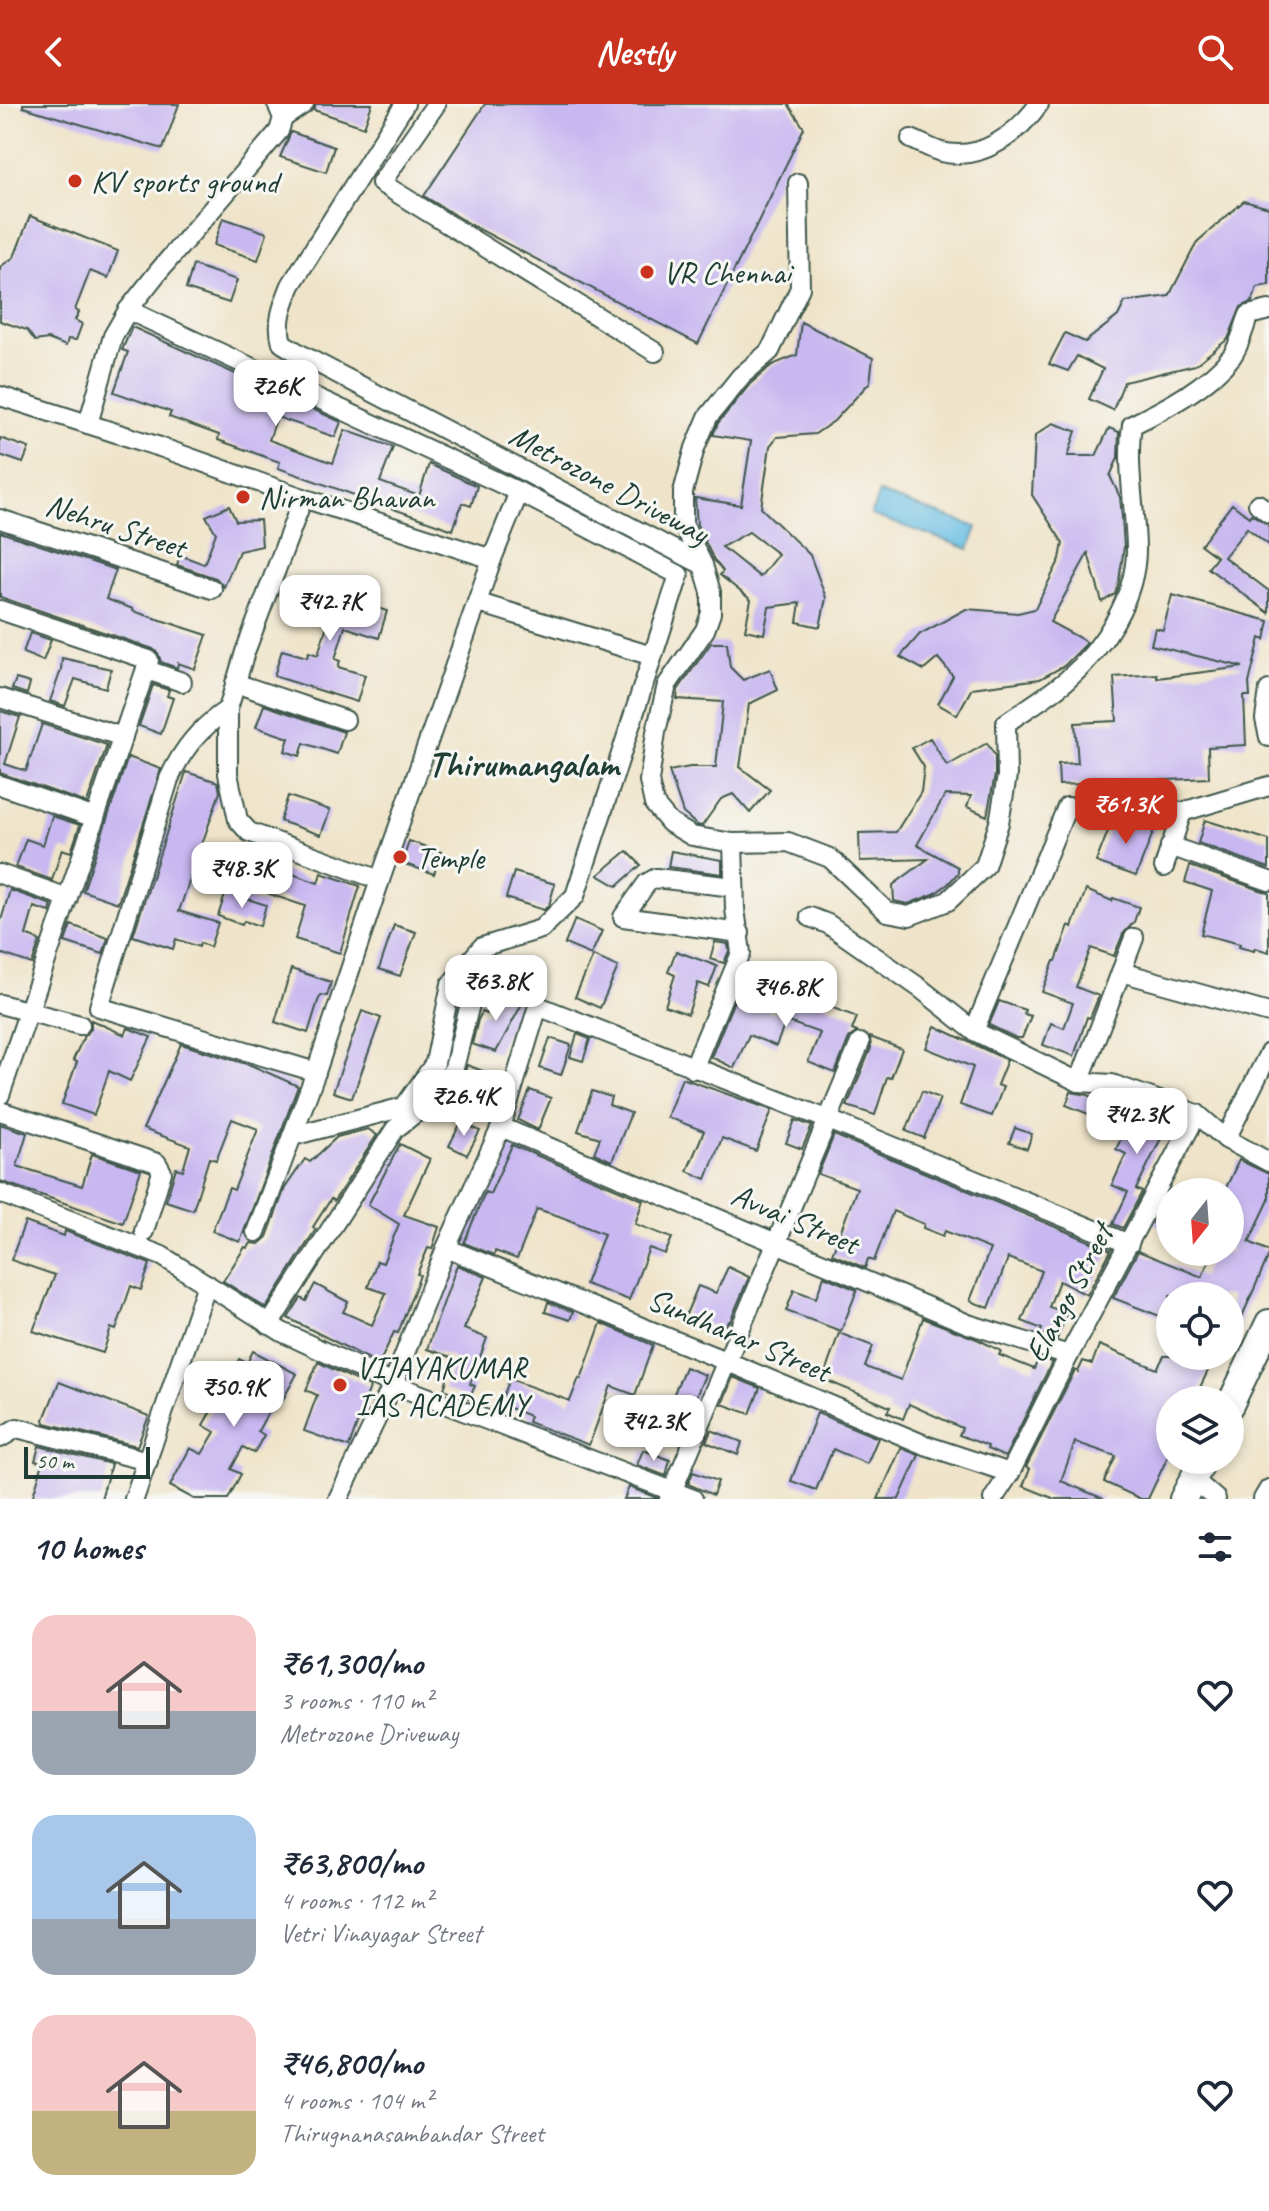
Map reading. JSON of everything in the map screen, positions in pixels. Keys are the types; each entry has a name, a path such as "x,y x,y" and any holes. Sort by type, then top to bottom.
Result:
{"street":[{"path":"88,424 113,336 128,310 279,131 280,111 304,104"},
{"name":"Metrozone Driveway","path":"405,104 291,285 280,312 282,343 703,565 711,592 711,613 705,630 667,685 649,781 654,804 670,823 692,836 733,843 788,842 830,858 887,912 909,916 948,901 985,866 999,823 1007,776 1006,723 1066,681 1097,648 1130,586 1136,551 1129,445 1132,425 1164,409 1200,385 1233,354 1249,315 1269,310"},
{"path":"436,104 381,183 655,352"},
{"path":"911,139 942,152 981,152 1021,128 1039,104"},
{"path":"703,565 683,524 683,492 695,448 708,417 741,376 770,351 800,288 798,183"},
{"path":"128,310 519,492 679,575 575,896 541,929 482,947 451,984 435,1063 404,1107 292,1136"},
{"path":"0,396 492,559"},
{"path":"256,1232 316,1072 492,559 519,492"},
{"path":"303,498 235,683 228,709 228,774 238,820 249,832 380,880"},
{"name":"Nehru Street","path":"0,519 212,589"},
{"path":"479,603 652,656"},
{"path":"0,610 148,665 182,682"},
{"path":"0,1095 148,665"},
{"path":"235,683 345,720"},
{"path":"1269,690 1265,719 1269,737"},
{"path":"0,698 123,737"},
{"path":"228,709 204,725 193,737 169,779 99,1007 316,1072"},
{"path":"0,785 95,818"},
{"path":"974,1031 1067,807 1182,812 1269,786"},
{"path":"1164,867 1182,812"},
{"path":"693,1069 741,953 735,909 733,843"},
{"path":"1170,846 1269,881"},
{"path":"0,874 68,898"},
{"path":"734,887 656,878 647,883 623,917 740,933"},
{"path":"810,917 828,924 920,988 974,1031 1079,1082 1112,1084 1197,1114 1226,1139 1269,1162"},
{"path":"1079,1082 1134,938"},
{"path":"1121,972 1269,1013"},
{"path":"0,1004 80,1025"},
{"path":"269,1325 395,1129 432,1100 454,1068 470,1004"},
{"path":"338,1499 393,1384 446,1248 501,1127 538,1006 829,1120 1129,1244"},
{"path":"671,1495 860,1043"},
{"path":"1226,1139 1269,1053"},
{"path":"0,1111 157,1163 162,1172 144,1231"},
{"name":"Elango Street","path":"993,1499 1010,1473 1197,1114"},
{"name":"Avvai Street","path":"501,1127 968,1324 1069,1355"},
{"path":"0,1193 162,1256 269,1325 393,1384 671,1495 693,1499"},
{"name":"Sundharar Street","path":"446,1248 925,1445 1010,1473"},
{"path":"134,1499 207,1284"},
{"path":"1239,1386 1269,1323"},
{"path":"0,1438 17,1428 148,1461"},
{"path":"1193,1479 1216,1499"},
{"path":"1263,1499 1269,1489"}],"water":[{"path":"879,493 977,527 969,549 871,515"}],"building":[{"path":"23,104 179,104 163,149 23,107"},
{"path":"316,104 372,104 364,127 314,110"},
{"name":"VR Chennai","path":"485,104 788,104 804,128 698,344 475,227 424,196"},
{"path":"291,132 334,147 326,172 280,157"},
{"path":"1244,201 1269,208 1269,285 1257,287 1252,302 1241,307 1228,339 1195,365 1124,382 1113,410 1089,399 1103,369 1077,356 1068,371 1049,364 1065,333 1085,342 1118,316 1125,302 1169,296 1197,242"},
{"path":"30,216 118,251 108,278 90,271 75,310 79,312 75,320 82,324 76,340 68,339 66,346 48,339 35,341 27,330 0,321 0,267 14,257"},
{"path":"223,218 267,233 258,260 214,245"},
{"path":"193,265 237,280 229,303 186,289"},
{"path":"801,322 873,358 870,382 834,421 815,434 777,437 770,446 761,508 810,555 826,598 820,627 797,622 800,603 769,607 764,634 745,630 751,600 720,575 723,571 714,560 697,525 695,498 741,505 751,441 713,435 718,423 750,384 772,365 797,355","holes":["749,532 778,554 760,577 722,547"]},
{"path":"132,327 341,422 335,437 277,417 269,440 333,463 345,430 393,447 380,482 419,496 429,464 477,486 471,506 462,503 453,530 278,468 280,462 218,440 219,435 169,417 171,412 114,392 128,352 122,350"},
{"path":"1053,423 1076,431 1068,456 1096,456 1109,428 1119,432 1118,458 1110,476 1120,497 1124,547 1115,594 1102,602 1088,553 1050,622 1087,642 1084,646 1064,666 1040,679 972,688 957,715 938,704 953,676 938,658 924,670 900,657 920,634 966,609 1018,613 1035,609 1060,559 1063,543 1032,495 1035,436"},
{"path":"0,438 29,448 23,463 0,455"},
{"path":"1232,504 1249,517 1251,514 1269,525 1269,545 1247,528 1224,557 1269,591 1269,613 1208,568 1217,557 1201,545"},
{"path":"229,506 236,521 260,520 262,546 239,551 224,587 216,578 177,565 180,555 204,564 216,533 206,516"},
{"path":"0,532 116,570 106,599 207,635 195,669 178,663 177,668 161,662 153,649 0,597"},
{"path":"303,585 387,611 379,638 345,627 335,659 340,661 338,667 365,675 357,702 274,676 282,650 307,657 309,652 318,655 328,622 294,612"},
{"path":"1172,595 1269,621 1265,640 1260,638 1249,683 1250,696 1244,696 1246,745 1208,747 1209,778 1059,785 1058,764 1078,763 1075,723 1117,721 1114,677 1157,674 1157,678 1243,667 1151,645 1155,628 1163,630"},
{"path":"30,633 51,640 43,661 23,653"},
{"path":"711,643 727,643 730,667 743,680 770,669 778,690 749,704 740,767 770,790 750,813 733,794 721,799 702,826 683,813 669,771 716,767 723,702 677,699 678,690"},
{"path":"62,658 111,669 106,688 75,679 65,706 50,701"},
{"path":"16,679 30,683 27,694 12,689"},
{"path":"153,685 169,690 167,696 173,698 161,734 139,726"},
{"path":"264,705 344,732 337,754 304,743 300,756 285,751 289,738 256,727"},
{"path":"0,711 20,717 5,764 26,771 42,724 107,745 87,803 0,773"},
{"path":"930,738 947,766 987,743 995,756 995,775 987,816 967,807 971,796 945,795 917,845 958,867 958,873 934,894 908,904 894,901 893,885 928,859 860,861 859,833 896,832 921,792 924,767 912,748"},
{"path":"128,757 161,769 118,903 83,891"},
{"path":"186,772 218,782 220,792 179,911 218,923 210,947 200,943 199,947 176,939 173,949 133,936"},
{"path":"288,796 330,810 321,835 280,821"},
{"path":"52,816 80,825 71,852 62,849 52,880 16,867 26,839 43,845"},
{"path":"1205,820 1269,840 1269,868 1198,843"},
{"path":"1112,821 1156,825 1136,876 1096,862"},
{"path":"409,841 441,852 434,874 402,863"},
{"path":"242,845 281,858 274,879 235,866"},
{"path":"627,851 641,865 617,886 598,875"},
{"path":"671,851 722,860 722,874 668,867"},
{"path":"1190,866 1269,893 1269,952 1255,948 1254,951 1201,934 1212,891 1185,882"},
{"path":"278,869 318,883 321,873 360,886 340,953 295,939 305,906 269,894"},
{"path":"514,872 555,884 549,905 544,910 506,898"},
{"path":"10,890 52,905 50,912 34,907 26,935 40,941 32,964 0,953 0,924"},
{"path":"1086,890 1112,901 1113,898 1139,907 1114,956 1091,948 1076,987 1099,996 1090,1018 1087,1017 1074,1056 1043,1045 1051,1023 1064,1028 1073,1003 1042,992"},
{"path":"226,892 266,905 260,926 244,921 242,925 218,916"},
{"path":"575,919 602,931 591,955 565,944"},
{"path":"71,925 108,938 103,954 65,942"},
{"path":"394,925 416,932 400,976 379,969"},
{"path":"715,942 728,944 729,951 724,963 710,959"},
{"path":"676,951 717,966 709,987 698,983 688,1014 665,1006 675,975 668,972"},
{"path":"593,956 618,967 600,1008 575,997"},
{"path":"291,969 331,982 327,996 321,995 318,1001 308,1033 275,1022"},
{"path":"783,989 857,1017 852,1030 857,1032 849,1038 835,1073 808,1062 820,1033 786,1021 776,1046 749,1035 734,1068 711,1057 735,998 774,1013"},
{"path":"498,992 522,1004 496,1052 472,1044 482,1012 486,1014"},
{"path":"999,1001 1025,1010 1024,1014 1031,1016 1022,1038 989,1025"},
{"path":"362,1011 381,1018 352,1098 333,1092"},
{"path":"91,1020 125,1035 128,1028 151,1037 130,1081 109,1071 94,1115 62,1104 77,1062 73,1060 84,1036 91,1029"},
{"path":"935,1026 1007,1060 997,1085 1003,1087 992,1116 960,1105 973,1067 926,1048"},
{"path":"577,1034 590,1039 583,1061 570,1057"},
{"path":"870,1037 902,1049 891,1078 887,1077 875,1115 847,1106 871,1048"},
{"path":"550,1038 571,1045 561,1075 540,1068"},
{"path":"181,1044 253,1066 298,1086 240,1242 212,1231 229,1188 234,1190 258,1129 232,1119 216,1160 209,1158 193,1210 166,1201 176,1168 183,1170 190,1146 143,1129"},
{"path":"467,1065 488,1073 471,1104 451,1093"},
{"path":"682,1078 772,1110 756,1151 722,1138 706,1179 687,1171 704,1131 667,1117"},
{"path":"530,1090 551,1098 538,1130 518,1120"},
{"path":"592,1091 611,1097 609,1105 631,1113 612,1161 594,1153 600,1138 578,1131"},
{"path":"922,1091 940,1098 924,1138 906,1131"},
{"path":"1071,1092 1105,1102 1098,1118 1066,1105"},
{"path":"1137,1106 1171,1118 1136,1189 1142,1192 1123,1228 1113,1224 1128,1192 1112,1185 1126,1154 1116,1149"},
{"path":"795,1120 812,1126 802,1149 786,1143"},
{"path":"461,1122 480,1131 467,1155 449,1146"},
{"path":"0,1124 27,1133 17,1166 82,1186 92,1154 141,1170 123,1223 0,1181"},
{"path":"1015,1128 1032,1134 1027,1149 1009,1143"},
{"path":"368,1129 377,1135 313,1227 316,1229 266,1308 223,1281 245,1247 248,1248 251,1243 259,1244 267,1237 285,1188 305,1159 310,1162 337,1137"},
{"path":"834,1135 1111,1250 1087,1295 1059,1281 1049,1307 1067,1313 1057,1339 1040,1334 1042,1329 1022,1321 1042,1271 1008,1258 989,1308 970,1301 990,1249 945,1231 943,1236 893,1211 874,1261 868,1259 865,1268 832,1254 857,1188 818,1174"},
{"path":"400,1144 430,1159 404,1215 439,1227 432,1249 428,1248 417,1274 420,1275 398,1333 394,1332 379,1364 288,1318 301,1298 306,1301 315,1284 348,1302 343,1312 372,1325 386,1293 368,1287 377,1261 383,1263 399,1224 368,1205"},
{"path":"512,1145 643,1200 635,1224 672,1238 665,1254 649,1248 629,1300 585,1284 604,1234 559,1216 537,1209 517,1259 495,1251 494,1255 464,1243 485,1192 490,1194"},
{"path":"1239,1160 1269,1174 1269,1200 1249,1242 1269,1251 1269,1255 1244,1312 1244,1282 1156,1282 1156,1315 1113,1298 1138,1251 1156,1258 1156,1266 1175,1266 1202,1277 1207,1266 1244,1266 1244,1178 1231,1178"},
{"path":"25,1222 64,1236 65,1231 150,1264 141,1290 131,1286 116,1330 111,1328 103,1353 33,1331 55,1275 11,1260"},
{"path":"457,1265 486,1277 464,1329 487,1338 470,1384 475,1386 469,1399 444,1389 454,1358 427,1349"},
{"path":"728,1267 749,1277 724,1330 684,1319 698,1286 716,1293"},
{"path":"824,1276 857,1290 841,1331 786,1311 794,1290 816,1298"},
{"path":"548,1302 573,1312 570,1320 545,1312"},
{"path":"923,1318 979,1340 1001,1351 999,1355 1034,1369 1039,1358 1052,1362 1005,1457 987,1449 988,1446 959,1435 962,1428 909,1404 903,1419 887,1412 890,1407 823,1379 839,1333 873,1346 865,1367 901,1380"},
{"path":"601,1323 653,1345 635,1395 611,1386 589,1445 528,1422 530,1416 500,1404 510,1379 570,1401"},
{"path":"1099,1345 1156,1370 1208,1370 1201,1386 1156,1386 1156,1474 1160,1474 1148,1499 1141,1499 1104,1482 1116,1456 1075,1442 1061,1481 1104,1499 1055,1499 1023,1486 1030,1469 1026,1467 1075,1370 1078,1372 1083,1361 1092,1364"},
{"path":"253,1351 297,1374 282,1401 276,1398 266,1416 258,1431 264,1435 254,1453 243,1447 231,1469 241,1474 228,1499 194,1499 170,1486 190,1448 202,1454 215,1432 203,1425 214,1406 222,1411 240,1378 232,1373 239,1359 247,1363"},
{"path":"318,1362 370,1387 349,1447 304,1431 317,1395 306,1390"},
{"path":"685,1367 705,1375 690,1411 670,1403"},
{"path":"733,1377 760,1388 750,1414 722,1404"},
{"path":"59,1382 149,1416 137,1446 45,1423"},
{"path":"817,1413 878,1438 867,1464 833,1449 816,1490 791,1481"},
{"path":"711,1430 742,1442 738,1455 706,1442"},
{"path":"39,1446 111,1464 101,1499 32,1499 43,1463 35,1461"},
{"path":"901,1448 919,1455 899,1499 878,1499"},
{"path":"643,1450 670,1460 666,1476 637,1465"},
{"path":"693,1472 718,1481 713,1495 688,1484"},
{"path":"629,1487 657,1498 657,1499 624,1499"}],"place":[{"name":"KV sports ground","path":"75,181"},
{"name":"VR Chennai","path":"647,272"},
{"name":"Nirman Bhavan","path":"243,497"},
{"name":"Temple","path":"400,857"},
{"name":"VIJAYAKUMAR IAS ACADEMY","path":"340,1385"}],"district":[{"name":"Thirumangalam","path":"523,764"}]}
